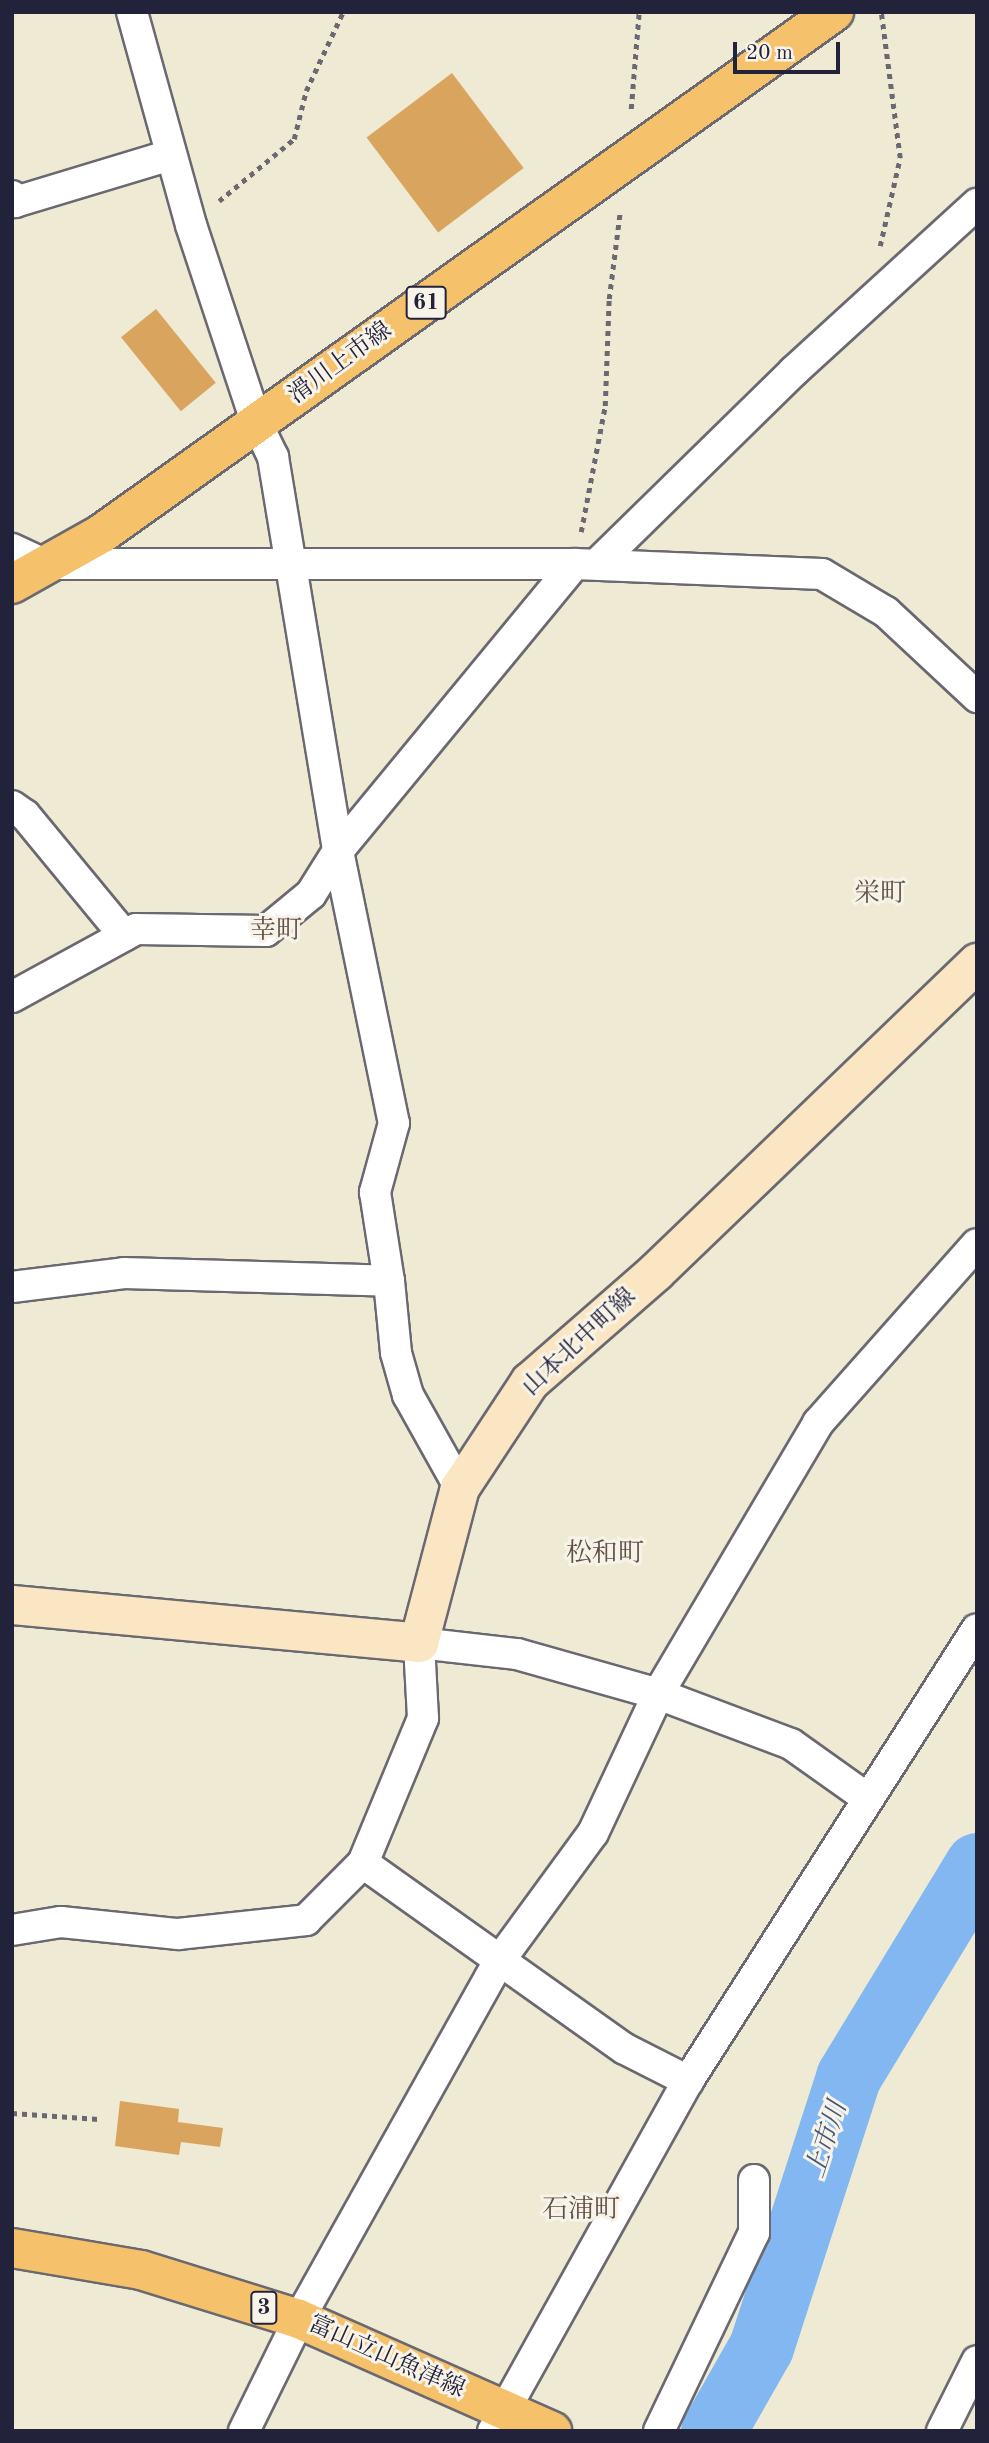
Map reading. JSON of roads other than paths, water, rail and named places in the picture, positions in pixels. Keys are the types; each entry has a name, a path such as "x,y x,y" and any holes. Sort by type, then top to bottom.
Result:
{"main road":[{"name":"滑川上市線","path":"23,565 101,534 834,12"},
{"name":"山本北中町線","path":"419,1643 460,1488 530,1382 656,1272 977,963"},
{"path":"12,1605 419,1643"},
{"name":"富山立山魚津線","path":"12,2248 141,2270 299,2319 518,2423"}],"street":[{"path":"132,12 191,225 257,424 273,457 293,562 338,851 394,1123 375,1192 389,1282 396,1353 408,1395 460,1488"},
{"path":"12,196 15,202 172,155"},
{"path":"12,997 136,929 266,931 311,894 338,851 586,564 977,204"},
{"path":"23,565 293,562 586,564 822,574 886,612 977,697"},
{"path":"12,806 25,815 124,935"},
{"path":"244,2431 299,2319 500,1960 593,1833 657,1694 818,1423 977,1244"},
{"path":"12,1287 124,1273 389,1282"},
{"path":"518,2423 688,2081 977,1629"},
{"path":"12,1930 61,1922 178,1934 306,1920 363,1863 423,1718 419,1643 517,1654 657,1694 791,1744 867,1798"},
{"path":"363,1863 625,2049 688,2081"},
{"path":"659,2431 688,2361 754,2233 754,2180"},
{"path":"942,2431 977,2361"}],"waterway":[{"name":"上市川","path":"713,2431 761,2347 848,2077 977,1865"}],"district":[{"name":"栄町","path":"880,895"},
{"name":"幸町","path":"276,932"},
{"name":"松和町","path":"605,1555"},
{"name":"石浦町","path":"581,2211"}]}
